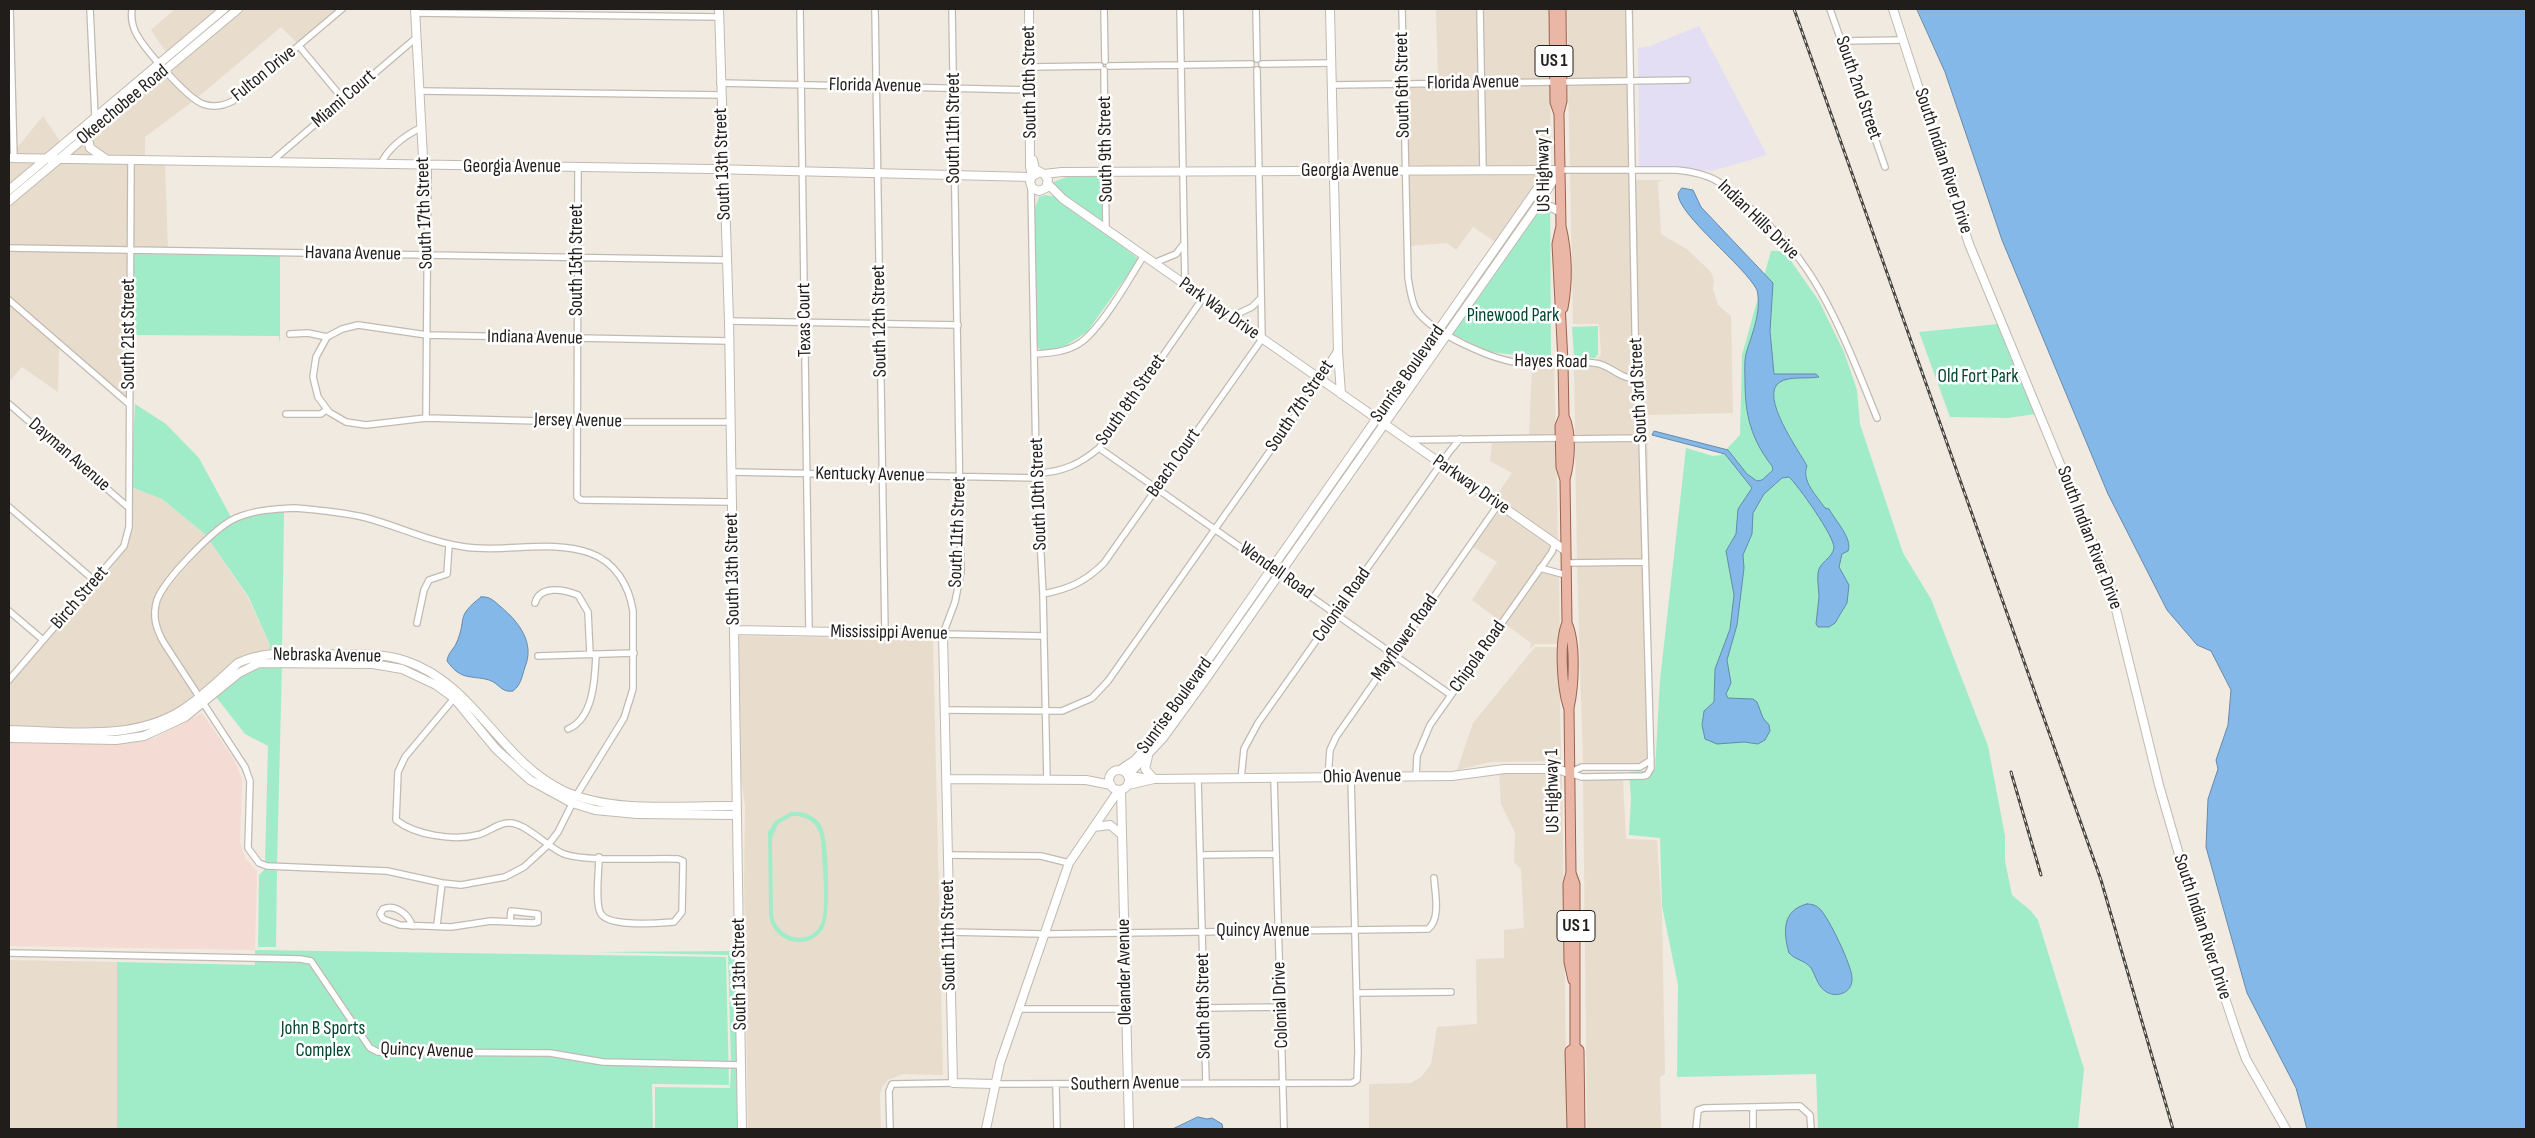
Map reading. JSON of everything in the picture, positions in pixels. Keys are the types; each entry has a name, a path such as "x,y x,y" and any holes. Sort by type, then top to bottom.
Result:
{"main road":[{"name":"US Highway 1","path":"1554,9 1558,82"},
{"name":"US Highway 1","path":"1561,9 1558,82 1555,102 1559,114 1561,226 1565,243 1566,292 1562,310 1564,416 1568,424 1564,439 1568,467 1565,480 1567,623 1564,633 1564,694 1568,708 1571,873 1568,884 1569,954 1573,980 1575,1047 1579,1050 1580,1129"},
{"name":"US Highway 1","path":"1572,1129 1570,1051 1575,1047"}],"street":[{"path":"10,9 14,158 31,164 30,172"},
{"path":"90,9 95,116"},
{"name":"Fulton Drive","path":"132,9 136,33 158,64 193,99 210,106 224,106 233,102 342,9"},
{"name":"Okeechobee Road","path":"9,190 224,9"},
{"name":"Okeechobee Road","path":"9,201 238,9"},
{"path":"605,9 606,16"},
{"name":"South 13th Street","path":"719,9 720,94 728,260 742,1129"},
{"name":"Texas Court","path":"800,9 809,631"},
{"name":"South 12th Street","path":"875,9 876,173 885,634"},
{"name":"South 11th Street","path":"952,9 961,572 955,602 943,634 953,1084"},
{"name":"South 10th Street","path":"1029,9 1031,156 1035,169 1031,208 1047,780"},
{"name":"South 9th Street","path":"1104,9 1106,229"},
{"path":"1180,9 1185,284"},
{"path":"1256,9 1257,59 1262,64 1332,63"},
{"name":"South 7th Street","path":"1045,712 1075,707 1092,698 1108,681 1320,380 1338,351 1330,9"},
{"name":"South 6th Street","path":"1402,9 1408,278 1417,310 1440,328"},
{"path":"1480,9 1483,170"},
{"name":"South 3rd Street","path":"1629,9 1636,379 1642,438 1650,772"},
{"name":"South 2nd Street","path":"1830,9 1885,167"},
{"name":"South Indian River Drive","path":"1893,9 1970,244 2110,585 2159,785 2191,896 2237,1034 2246,1058 2286,1129"},
{"path":"415,11 719,17"},
{"name":"South 17th Street","path":"415,11 423,158 428,166 426,418"},
{"name":"Miami Court","path":"271,162 343,98 417,37"},
{"path":"1842,41 1903,40"},
{"path":"298,46 343,98"},
{"path":"1030,66 1251,64 1257,59"},
{"path":"1251,64 1252,68 1257,70"},
{"path":"1262,64 1257,70 1262,339"},
{"name":"Florida Avenue","path":"1332,85 1687,80"},
{"name":"Florida Avenue","path":"720,83 1030,90"},
{"path":"420,91 720,94"},
{"path":"381,164 385,155 411,132 422,127"},
{"path":"90,133 88,138 90,148 108,160"},
{"name":"Georgia Avenue","path":"14,158 954,174 1034,178 1069,174 1106,173 1632,169"},
{"name":"South 21st Street","path":"128,507 131,161"},
{"name":"South 15th Street","path":"578,167 576,493 580,500 732,502"},
{"name":"Indian Hills Drive","path":"1632,169 1677,170 1714,177 1773,229 1789,246 1813,278 1862,379 1877,418"},
{"name":"Sunrise Boulevard","path":"1116,771 1135,760 1147,747 1448,334 1560,170"},
{"name":"Sunrise Boulevard","path":"1128,775 1148,755 1203,683 1376,419 1544,179 1560,170"},
{"name":"Georgia Avenue","path":"1048,183 1069,174"},
{"path":"1034,178 1048,183 1040,190"},
{"name":"Park Way Drive","path":"1034,178 1040,190 1063,198"},
{"name":"Park Way Drive","path":"1048,183 1063,198 1106,229 1376,419"},
{"name":"South 10th Street","path":"1031,208 1040,190"},
{"path":"1537,206 1551,207 1561,212"},
{"path":"1154,263 1176,254 1183,245"},
{"name":"Havana Avenue","path":"9,248 129,252 728,260"},
{"path":"1035,354 1060,352 1080,344 1092,332 1144,256"},
{"name":"South 8th Street","path":"1038,476 1070,468 1084,461 1099,448 1203,298"},
{"path":"1231,317 1252,307 1261,298"},
{"path":"9,300 129,404"},
{"path":"729,321 958,325"},
{"name":"Indiana Avenue","path":"327,337 342,329 358,325 427,336 729,341"},
{"name":"Hayes Road","path":"1440,328 1484,354 1504,361 1599,363 1616,374 1636,379"},
{"path":"290,334 308,333 327,337 316,357 314,377 318,397 327,409 346,422 366,425 426,418"},
{"name":"Beach Court","path":"1043,594 1077,585 1090,577 1104,563 1262,339"},
{"path":"1338,351 1341,394"},
{"name":"Dayman Avenue","path":"9,404 128,507"},
{"path":"286,414 321,414 327,409"},
{"name":"Jersey Avenue","path":"426,418 576,422 730,422"},
{"name":"Parkway Drive","path":"1376,419 1566,551"},
{"path":"1406,440 1642,438"},
{"name":"Colonial Road","path":"1241,779 1244,749 1250,735 1460,439"},
{"name":"Wendell Road","path":"1099,448 1451,695"},
{"name":"Kentucky Avenue","path":"731,472 1038,476"},
{"name":"Mayflower Road","path":"1328,778 1330,750 1336,737 1498,505"},
{"path":"9,507 94,581"},
{"name":"Birch Street","path":"9,680 124,546 130,528 128,507"},
{"path":"268,509 323,510 368,518 449,545 496,549 573,548 604,560 623,580 631,599 634,653 633,689 624,718 574,800 558,832 548,845 524,867 505,877 461,885 442,883 387,871 283,869 259,863 248,848 250,781 245,767 158,634 155,624 155,613 162,591 208,537 220,527 250,512 268,509"},
{"name":"Chipola Road","path":"1416,777 1416,756 1422,739 1552,552 1555,543"},
{"path":"417,623 424,590 429,580 446,574 449,545"},
{"path":"1566,562 1645,562"},
{"path":"1540,568 1566,575"},
{"path":"535,603 537,596 542,592 559,590 578,595 588,612 593,654 594,692 582,716 568,730"},
{"path":"9,611 43,640"},
{"name":"Mississippi Avenue","path":"734,630 1044,636"},
{"path":"538,656 634,653"},
{"name":"Nebraska Avenue","path":"171,721 238,663 248,658 267,654 302,658"},
{"name":"Nebraska Avenue","path":"9,738 116,740 171,721 205,704 239,674 251,667 268,662 302,658 390,657 424,668 457,695 516,757 534,773 574,800 594,810 637,814 736,815"},
{"path":"248,658 251,667"},
{"path":"457,695 405,758 398,772 396,820 404,826 434,834 461,836 477,835 500,825 516,823 548,845 573,856 678,859 683,861 682,912 678,918 674,922 649,923 612,921 606,918 599,909 599,858"},
{"path":"944,710 1045,712"},
{"name":"Nebraska Avenue","path":"9,730 143,731"},
{"path":"116,740 117,731"},
{"path":"1148,755 1145,769 1154,780"},
{"name":"Ohio Avenue","path":"1569,773 1582,767 1640,767 1650,760"},
{"name":"Ohio Avenue","path":"1128,785 1154,780 1458,776 1505,769 1557,769 1582,777 1643,776 1650,772"},
{"path":"1104,811 1111,785 1110,779 1116,771"},
{"path":"986,1129 994,1084 1018,1009 1070,863 1104,811 1120,790 1128,785 1128,775 1116,771 1086,780"},
{"name":"Ohio Avenue","path":"1128,775 1154,780"},
{"path":"1350,777 1357,993 1451,992"},
{"name":"Colonial Drive","path":"1274,778 1282,1082"},
{"path":"946,779 1086,780 1111,785 1120,790"},
{"name":"South 8th Street","path":"1198,779 1206,1083"},
{"name":"Oleander Avenue","path":"1128,785 1121,834 1129,1129"},
{"name":"Oleander Avenue","path":"1120,790 1123,815"},
{"name":"Nebraska Avenue","path":"574,800 637,805 736,806"},
{"path":"637,805 637,814"},
{"path":"692,815 693,806"},
{"path":"1094,827 1110,825 1121,834"},
{"path":"1200,855 1276,854"},
{"path":"948,855 1041,856 1070,863"},
{"name":"Quincy Avenue","path":"949,932 1044,934 1428,929 1432,926 1436,916 1434,878"},
{"path":"437,925 442,883"},
{"path":"412,926 407,914 394,908 383,909 380,914 383,919 400,925 412,926 437,925 451,927 477,922 533,923 538,922 540,917 534,912 512,912 510,922"},
{"name":"Quincy Avenue","path":"9,954 300,959 310,961 370,1048 378,1052 550,1054 603,1062 741,1065"},
{"name":"Southern Avenue","path":"890,1129 889,1091 892,1084 1056,1086 1282,1082 1352,1083 1357,1080 1359,1074 1357,993"},
{"path":"1204,1008 1281,1007"},
{"path":"1018,1009 1126,1009"},
{"path":"1282,1082 1284,1129"},
{"path":"1056,1086 1057,1129"},
{"path":"1696,1129 1698,1110 1800,1106 1810,1115 1811,1129"},
{"path":"1753,1108 1754,1129"}],"shaded area":[{"path":"175,9 220,9 159,60 166,52 151,30"},
{"path":"243,9 338,9 297,43 281,27 197,98 195,97 170,70"},
{"path":"1436,9 1477,9 1479,80 1438,81"},
{"path":"1483,9 1549,9 1550,80 1484,80"},
{"path":"1567,9 1626,9 1628,79 1568,79"},
{"path":"1699,26 1767,155 1712,171 1639,166 1638,48 1650,46"},
{"path":"166,73 192,102 145,137 145,158 66,156"},
{"path":"1550,85 1551,167 1485,168 1484,86"},
{"path":"1568,85 1628,85 1629,166 1570,167"},
{"path":"1479,86 1480,168 1408,168 1406,88"},
{"path":"92,114 47,155 16,155 16,149 43,116 60,141"},
{"path":"9,161 40,161 9,187"},
{"path":"59,161 128,164 127,249 9,245 9,205"},
{"path":"133,164 165,164 168,248 132,247"},
{"path":"1570,172 1629,172 1634,376 1625,375 1597,360 1601,354 1599,324 1573,324"},
{"path":"1549,173 1497,243 1473,227 1456,250 1447,243 1409,246 1408,174"},
{"path":"1634,180 1664,180 1658,182 1661,234 1688,250 1711,272 1714,280 1713,289 1718,305 1731,316 1733,413 1647,415 1653,764 1647,499 1639,379"},
{"path":"9,251 127,254 126,397 9,296"},
{"path":"9,303 59,347 58,392 22,367 9,382"},
{"path":"1554,365 1556,436 1529,437 1532,366"},
{"path":"1574,365 1598,366 1615,377 1634,382 1639,435 1575,436"},
{"path":"1639,441 1643,559 1577,559 1575,442"},
{"path":"1556,442 1558,542 1494,499 1512,473 1490,461 1492,443"},
{"path":"131,487 162,499 206,535 171,575 152,613 152,624 156,636 196,695 170,713 142,724 114,728 9,727 9,684 126,548 132,528"},
{"path":"1500,510 1554,546 1500,621 1472,600 1497,562 1473,547"},
{"path":"209,540 247,596 270,645 269,651 249,654 237,660 200,692 166,642 157,624 157,613 164,593"},
{"path":"1577,565 1643,565 1647,763 1583,764"},
{"path":"1542,571 1559,575 1560,644 1535,644 1530,649 1531,643 1505,624"},
{"path":"739,636 933,639 943,1075 903,1074 888,1080 882,1087 880,1095 881,1129 748,1129 744,882 745,806 741,778"},
{"path":"1535,647 1559,647 1561,761 1490,762 1457,770 1473,723"},
{"path":"202,713 235,761 242,779 240,842 245,858 257,871 255,950 9,946 9,743 126,744 155,738"},
{"path":"1499,772 1562,774 1567,1129 1369,1129 1369,1084 1411,1083 1421,1077 1431,1064 1437,1027 1477,1024 1476,959 1504,958 1504,930 1524,928 1521,869 1514,862 1515,833 1501,804"},
{"path":"1583,779 1623,779 1626,839 1657,840 1662,916 1665,1074 1660,1077 1661,1129 1587,1129"},
{"path":"9,960 117,962 117,1129 9,1129"}],"green space":[{"path":"418,9 499,9 499,11"},
{"path":"1069,176 1104,177 1104,223 1063,195 1051,183"},
{"name":"Pinewood Park","path":"1550,191 1551,359 1490,352 1452,334"},
{"path":"1045,195 1057,197 1139,259 1087,332 1065,346 1042,351 1037,347 1034,211 1039,197"},
{"path":"1771,251 1784,251 1819,301 1844,352 1857,390 1860,424 1903,553 1931,599 1988,746 2005,836 2005,861 2012,895 2031,911 2038,920 2084,1069 2078,1129 1818,1129 1816,1074 1677,1077 1678,985 1662,906 1660,838 1629,835 1631,799 1629,772 1655,770 1660,680 1686,448 1713,456 1721,455 1740,435 1742,355"},
{"path":"132,254 280,256 280,344 279,336 132,335"},
{"name":"Old Fort Park","path":"1998,324 2036,414 2008,418 1950,417 1919,332"},
{"path":"1598,326 1598,354 1595,358 1574,357 1572,327"},
{"path":"135,404 166,424 199,458 231,517 206,535 162,499 131,487"},
{"path":"268,512 284,512 282,650 269,651 270,645 248,596 209,540 234,522"},
{"path":"282,665 277,865 265,863 268,746 245,734 216,697 246,674 261,668"},
{"path":"791,812 800,812 812,816 821,825 824,833 828,876 826,919 824,927 817,935 801,942 783,938 771,924 769,914 768,832 775,821","holes":["792,816 798,816 812,822 820,834 824,882 822,921 817,930 803,938 787,935 776,923 773,914 772,838 778,824"]},
{"path":"265,869 277,871 276,947 258,947 259,875"},
{"name":"John B Sports Complex","path":"255,950 726,957 729,1085 652,1084 653,1129 117,1129 117,962 255,965"},
{"path":"737,951 739,1062 731,1062 728,955 594,952"},
{"path":"731,1068 739,1068 739,1129 655,1129 655,1087 730,1088"}],"water":[{"path":"1917,9 2526,9 2526,1129 2307,1129 2296,1088 2247,993 2206,847 2208,799 2218,769 2216,760 2228,725 2231,690 2211,651 2197,645 2167,610 2108,494 2002,240 1945,72"},
{"path":"1682,188 1693,190 1701,207 1773,283 1770,331 1774,374 1816,374 1819,377 1784,380 1775,389 1774,399 1783,424 1807,466 1806,477 1808,483 1843,530 1849,546 1848,551 1842,554 1839,567 1849,585 1847,603 1835,623 1829,627 1818,627 1816,624 1819,597 1818,573 1834,548 1829,533 1789,477 1782,478 1764,494 1753,513 1752,534 1743,555 1744,568 1737,625 1727,660 1731,683 1726,694 1728,698 1753,699 1757,702 1763,718 1769,725 1770,731 1765,740 1758,744 1744,742 1717,744 1705,739 1702,725 1704,711 1714,702 1715,669 1730,629 1734,595 1726,551 1736,534 1738,509 1752,488 1725,454 1652,435 1654,431 1728,450 1747,474 1757,481 1762,480 1773,470 1754,436 1746,405 1745,360 1757,314 1757,290 1739,267 1689,214 1681,203 1678,194"},
{"path":"481,597 492,599 508,613 519,626 527,641 528,658 521,680 513,691 506,691 492,681 466,676 457,672 447,661 456,644 464,614"},
{"path":"1807,904 1817,907 1824,914 1844,953 1851,972 1852,983 1847,991 1843,993 1834,994 1825,991 1820,986 1809,965 1789,953 1785,930 1786,923 1793,911"},
{"path":"1198,1117 1212,1118 1222,1124 1223,1129 1173,1129"}],"railway":[{"path":"1794,9 2101,880 2173,1129"},
{"path":"2011,772 2041,875"}]}
